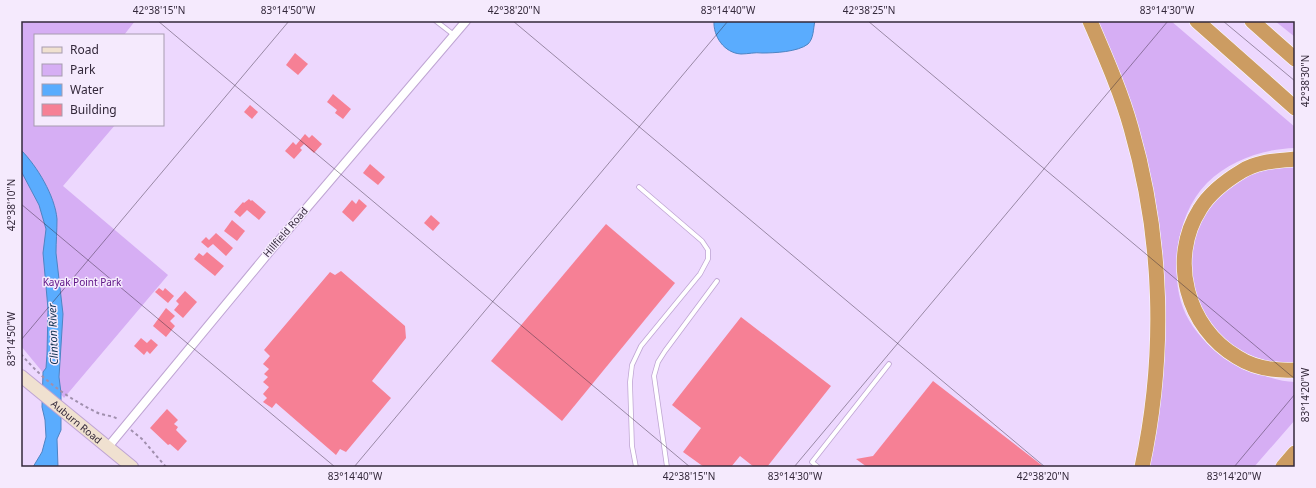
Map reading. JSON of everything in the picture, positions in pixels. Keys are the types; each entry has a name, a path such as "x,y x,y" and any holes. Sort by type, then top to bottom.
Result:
{"highway":[{"path":"1090,21 1110,69 1131,128 1146,187 1156,258 1159,293 1157,372 1150,431 1142,467"},
{"path":"1197,21 1295,108"},
{"path":"1252,21 1295,59"},
{"path":"1295,159 1270,161 1243,170 1219,188 1200,209 1188,237 1184,262 1186,290 1194,311 1217,342 1236,357 1250,363 1262,367 1295,370"},
{"path":"1282,467 1295,453"}],"main road":[{"name":"Auburn Road","path":"24,379 132,467"}],"street":[{"name":"Hillfield Road","path":"108,447 270,251 466,21"}],"lane":[{"path":"436,21 454,35"},
{"path":"636,467 632,446 630,382 632,365 641,346 700,274 708,258 708,250 702,241 639,187"},
{"path":"667,467 654,376 658,362 665,351 718,281"},
{"path":"818,467 812,462 889,364"}],"path":[{"path":"21,354 35,372 69,398"}],"green space":[{"name":"Kayak Point Park","path":"21,21 135,21 125,34 34,34 34,126 114,126 63,186 168,275 64,398 21,346"},
{"path":"1097,21 1171,21 1295,127 1295,148 1259,153 1248,157 1226,168 1207,183 1191,205 1179,240 1177,283 1179,294 1189,321 1197,333 1207,344 1231,362 1243,368 1275,379 1295,382 1295,420 1254,467 1149,467 1162,389 1166,331 1165,286 1161,240 1145,150 1132,106 1116,63"},
{"path":"1275,21 1295,21 1295,37"},
{"path":"1295,164 1295,363 1259,359 1247,354 1225,338 1208,318 1197,296 1192,271 1193,247 1200,223 1214,202 1235,184 1256,171"}],"water":[{"path":"714,21 815,21 811,39 804,47 786,52 741,54 729,51 721,43 715,32"},
{"name":"Clinton River","path":"21,150 39,173 49,191 56,210 56,253 63,314 59,377 61,393 61,430 57,439 58,467 33,467 42,452 46,437 45,420 42,407 43,372 46,368 47,354 48,309 43,253 46,229 39,205 21,171"}],"building":[{"path":"295,53 308,64 298,75 286,65"},
{"path":"333,94 351,109 343,119 335,113 337,110 327,102"},
{"path":"250,105 258,112 252,119 244,112"},
{"path":"305,134 309,138 312,135 322,144 314,153 304,144 300,148 302,150 294,159 285,151 293,142 296,145"},
{"path":"370,164 385,177 378,185 363,173"},
{"path":"249,199 266,212 259,220 247,210 240,217 234,212 243,202 244,203"},
{"path":"359,199 367,206 353,222 342,212 352,200 356,204"},
{"path":"431,215 440,223 433,231 424,223"},
{"path":"232,220 245,231 237,241 224,231"},
{"path":"606,224 675,283 562,421 491,361"},
{"path":"216,233 233,248 226,256 213,244 208,248 201,242 206,237 209,240"},
{"path":"207,252 224,266 215,276 194,259 199,253 203,256"},
{"path":"341,271 405,326 406,338 372,381 391,398 346,452 340,449 336,455 276,403 272,408 263,402 267,398 263,394 269,387 263,382 268,377 264,374 269,369 263,364 270,356 264,350 330,272 335,275"},
{"path":"159,288 163,291 165,288 174,296 168,303 155,292"},
{"path":"185,291 197,302 183,318 174,310 179,304 176,301"},
{"path":"166,308 175,316 170,321 175,326 166,337 153,326"},
{"path":"741,317 831,386 767,467 754,467 740,456 731,467 704,467 683,452 701,428 672,405"},
{"path":"141,338 147,343 151,339 158,345 150,354 147,351 144,355 134,346"},
{"path":"933,381 1044,467 867,467 856,459 873,456"},
{"path":"167,409 178,420 174,424 178,427 176,430 187,441 178,451 170,444 168,445 150,428"}]}
